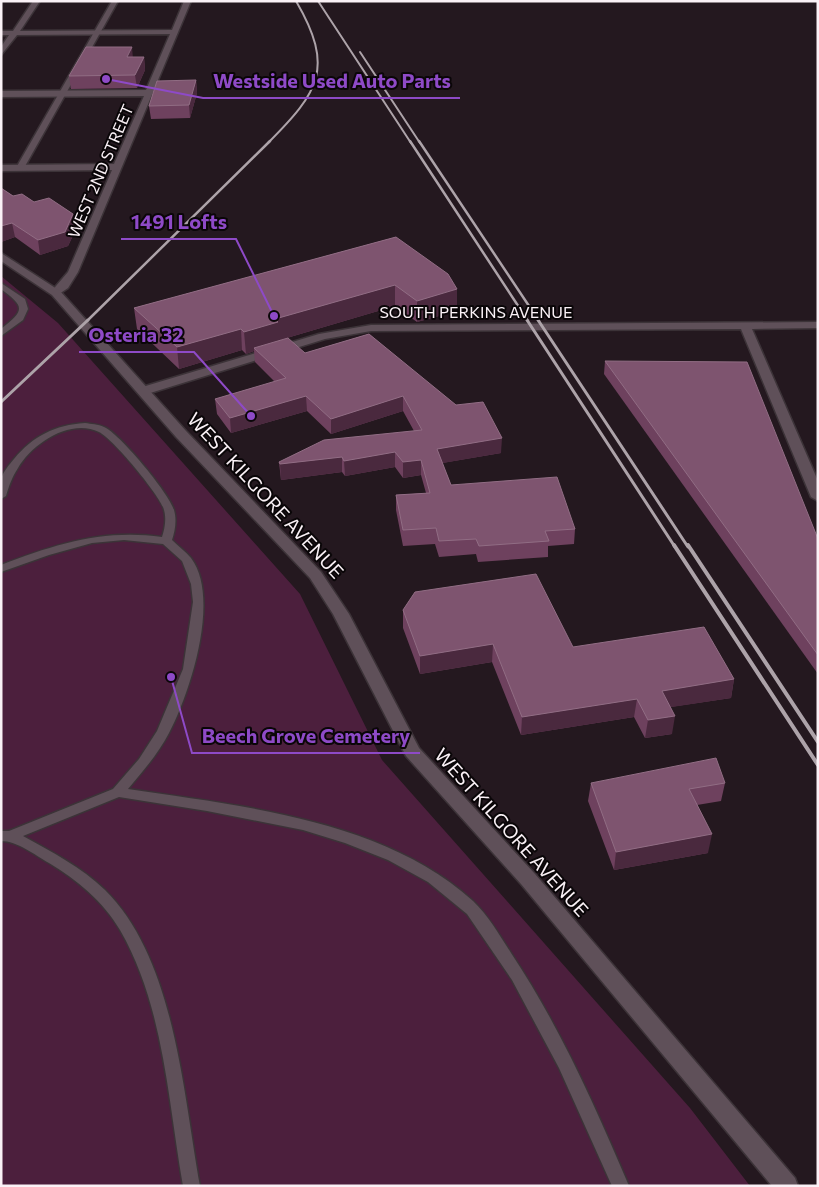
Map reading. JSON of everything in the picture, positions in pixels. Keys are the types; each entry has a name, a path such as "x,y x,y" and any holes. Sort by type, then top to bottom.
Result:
{"street":[{"path":"1,53 37,1"},
{"name":"WEST 2ND STREET","path":"56,292 64,286 73,272 188,1"},
{"path":"1,33 176,32"},
{"path":"1,94 148,93"},
{"path":"1,168 119,167"},
{"name":"WEST KILGORE AVENUE","path":"1,256 56,292 181,434 316,575 341,614 412,752 528,879 787,1186"},
{"name":"SOUTH PERKINS AVENUE","path":"143,391 323,336 371,328 818,325"},
{"path":"746,326 818,497"}],"lane":[{"path":"20,168 115,1"},
{"path":"1,285 22,301 24,309 20,318 1,333"},
{"path":"1,496 10,469 22,455 42,439 67,428 89,427 101,429 121,447 168,506 170,520 166,541"},
{"path":"1,569 50,551 106,538 124,537 166,541 186,560 197,584 199,602 196,636 189,669 163,732 144,762 118,792 6,836"},
{"path":"118,792 251,812 305,826 347,839 408,863 435,878 469,906 512,965 559,1054 621,1186"},
{"path":"6,836 74,872 103,896 125,925 138,948 153,989 172,1066 192,1186"}],"shaded area":[{"path":"1,276 58,323 300,594 382,760 690,1108 750,1186 1,1186"}],"building":[{"path":"86,47 132,47 127,57 144,57 135,75 69,76"},
{"path":"196,80 189,105 149,106 157,81"},
{"path":"1,188 13,196 22,194 34,202 49,198 73,214 65,232 38,240 12,223 1,226"},
{"path":"396,237 448,274 457,289 417,301 395,285 275,319 278,322 244,332 241,329 177,347 134,308"},
{"path":"369,334 456,405 483,402 502,438 437,449 451,485 557,477 575,529 545,531 549,541 479,546 476,539 439,541 436,528 403,530 396,495 430,493 421,460 403,462 395,452 344,461 342,457 280,464 279,462 324,440 422,430 403,396 331,419 306,396 230,418 215,399 286,378 254,348 288,338 305,353"},
{"path":"605,361 747,362 818,539 818,655"},
{"path":"536,574 573,647 704,627 734,679 662,691 675,716 648,720 637,699 522,717 493,644 420,656 403,610 415,592"},
{"path":"716,758 725,783 689,789 712,834 616,852 591,783"}],"railway":[{"path":"268,143 299,109 310,93 316,78 318,62 315,44 308,24 296,1"},
{"path":"318,1 411,143"},
{"path":"360,52 420,143"},
{"path":"410,141 528,321"},
{"path":"419,141 539,321"},
{"path":"87,321 268,143"},
{"path":"1,402 88,320"},
{"path":"527,320 675,547"},
{"path":"538,320 688,547"},
{"path":"674,545 818,765"},
{"path":"688,545 818,742"}],"place":[{"name":"Westside Used Auto Parts","path":"106,79"},
{"name":"1491 Lofts","path":"274,316"},
{"name":"Osteria 32","path":"251,416"},
{"name":"Beech Grove Cemetery","path":"171,677"}]}
